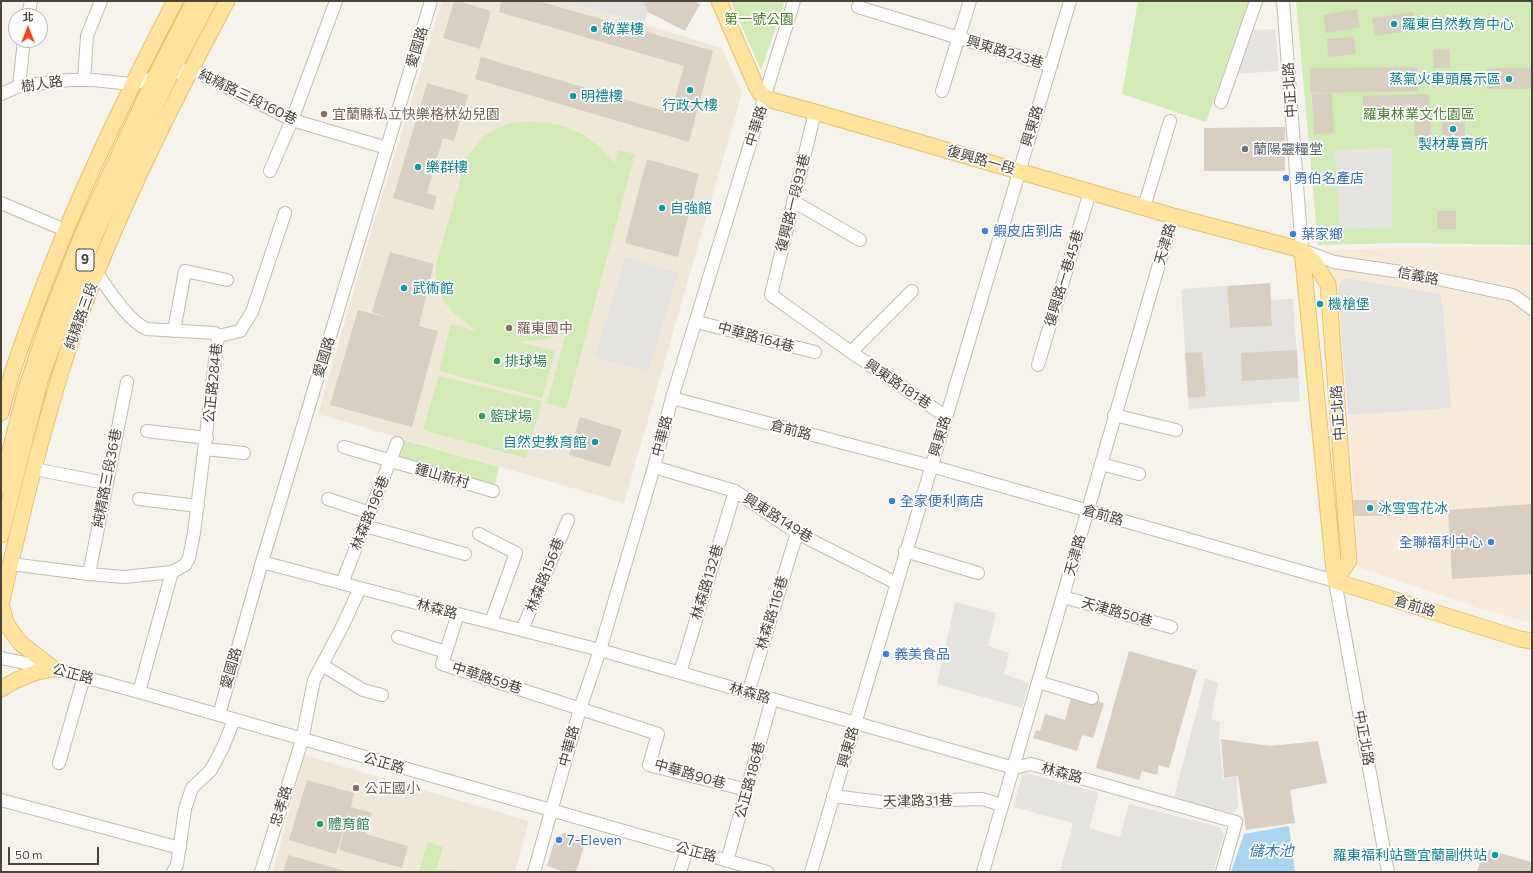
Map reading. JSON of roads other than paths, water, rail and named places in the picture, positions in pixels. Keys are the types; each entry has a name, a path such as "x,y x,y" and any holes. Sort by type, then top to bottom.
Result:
{"main road":[{"path":"1,413 15,363 65,230 132,84 175,1"},
{"name":"純精路三段","path":"1,486 25,392 50,317 82,234 154,79 194,1"},
{"name":"純精路三段","path":"1,535 39,384 94,237 170,75 209,1"},
{"name":"純精路三段","path":"1,604 42,437 66,355 97,273 139,176 191,69 227,1"},
{"path":"719,1 756,86 760,94 765,97"},
{"name":"復興路一段","path":"765,97 771,100 1173,216 1302,250"},
{"name":"中正北路","path":"1302,250 1335,581"},
{"name":"中正北路","path":"1302,250 1314,262 1328,284 1349,561 1335,581"},
{"name":"倉前路","path":"1335,581 1520,639 1532,641"},
{"path":"1,604 6,623 20,643 54,669"},
{"path":"1,689 27,674 39,670 54,669"}],"street":[{"name":"樹人路","path":"84,80 87,36 100,1"},
{"path":"270,171 292,120 336,1"},
{"name":"愛國路","path":"219,715 262,562 431,1"},
{"name":"中華路","path":"534,872 580,709 600,650 654,467 672,398 697,322 794,1"},
{"name":"興東路243巷","path":"942,91 970,1"},
{"name":"興東路","path":"811,872 1018,171 1070,1"},
{"path":"1221,102 1256,1"},
{"name":"中正北路","path":"1283,1 1302,250"},
{"name":"興東路243巷","path":"858,7 1050,66"},
{"path":"19,86 23,48"},
{"name":"純精路三段160巷","path":"132,84 191,69 292,120 387,148"},
{"name":"樹人路","path":"1,94 19,86 42,82 84,80 132,84"},
{"name":"復興路一段93巷","path":"771,294 815,112"},
{"path":"1144,207 1170,121"},
{"name":"復興路一巷45巷","path":"1038,365 1090,192"},
{"path":"793,201 860,240"},
{"path":"1,204 65,230"},
{"path":"218,336 240,331 252,312 285,213"},
{"name":"天津路","path":"983,872 1088,511 1114,415 1173,216"},
{"name":"信義路","path":"1302,250 1334,262 1414,274 1513,295 1532,309"},
{"path":"174,331 185,272 227,280"},
{"name":"公正路284巷","path":"97,273 116,300 140,326 147,329 215,333 218,336 194,533 189,558 185,565 172,572"},
{"name":"興東路181巷","path":"851,352 912,291"},
{"name":"興東路181巷","path":"771,294 851,352 946,416"},
{"name":"中華路164巷","path":"697,322 815,352"},
{"name":"純精路三段36巷","path":"88,574 127,382"},
{"name":"倉前路","path":"672,398 931,466 1335,581"},
{"path":"1114,415 1176,430"},
{"path":"147,431 206,443 244,454"},
{"name":"林森路196巷","path":"342,583 397,443"},
{"name":"鍾山新村","path":"344,447 493,491"},
{"path":"1101,464 1139,474"},
{"name":"興東路149巷","path":"654,467 735,491 797,532 896,583"},
{"path":"34,469 106,483"},
{"name":"林森路132巷","path":"680,673 735,491"},
{"path":"139,499 198,506"},
{"path":"328,499 370,513"},
{"name":"林森路156巷","path":"522,630 568,520"},
{"path":"365,526 465,554"},
{"name":"林森路116巷","path":"748,693 797,532"},
{"path":"479,534 516,553 492,622"},
{"path":"906,551 978,573"},
{"name":"林森路","path":"262,562 600,650 1014,768 1031,764 1236,822 1222,872"},
{"path":"11,564 124,577 172,572 139,692"},
{"name":"中正北路","path":"1335,581 1388,872"},
{"name":"忠孝路","path":"261,872 302,740 314,680 343,625 360,588"},
{"name":"天津路50巷","path":"1063,597 1171,627"},
{"name":"中華路59巷","path":"458,614 442,664 580,709"},
{"path":"398,637 446,652"},
{"name":"公正路","path":"1,658 54,669 139,692 302,740 767,872"},
{"path":"322,665 363,690 382,695"},
{"path":"59,763 84,677"},
{"path":"1038,682 1092,698"},
{"name":"公正路186巷","path":"728,861 772,699"},
{"name":"中華路90巷","path":"580,709 658,734 649,765 747,790"},
{"path":"173,872 177,865 185,809 192,788 211,770 234,720"},
{"name":"天津路31巷","path":"833,796 881,802 982,799 1002,805"},
{"path":"1,800 180,848"},
{"path":"680,872 687,850"}],"water":[{"name":"儲木池","path":"1289,826 1295,872 1231,872 1244,834"}],"place":[{"name":"羅東自然教育中心","path":"1394,24"},
{"name":"敬業樓","path":"594,29"},
{"name":"蒸氣火車頭展示區","path":"1509,79"},
{"name":"行政大樓","path":"690,90"},
{"name":"明禮樓","path":"573,96"},
{"name":"宜蘭縣私立快樂格林幼兒園","path":"324,114"},
{"name":"製材專賣所","path":"1453,129"},
{"name":"蘭陽靈糧堂","path":"1245,149"},
{"name":"樂群樓","path":"418,167"},
{"name":"勇伯名產店","path":"1286,178"},
{"name":"自強館","path":"662,208"},
{"name":"蝦皮店到店","path":"985,231"},
{"name":"葉家鄉","path":"1293,234"},
{"name":"武術館","path":"404,288"},
{"name":"機槍堡","path":"1320,304"},
{"name":"羅東國中","path":"509,328"},
{"name":"排球場","path":"497,361"},
{"name":"籃球場","path":"482,416"},
{"name":"自然史教育館","path":"595,442"},
{"name":"全家便利商店","path":"892,501"},
{"name":"冰雪雪花冰","path":"1370,508"},
{"name":"全聯福利中心","path":"1491,542"},
{"name":"義美食品","path":"886,654"},
{"name":"公正國小","path":"356,788"},
{"name":"體育館","path":"320,824"},
{"name":"7-Eleven","path":"559,840"},
{"name":"羅東福利站暨宜蘭副供站","path":"1495,855"}],"park label":[{"name":"第一號公園","path":"759,19"},
{"name":"羅東林業文化園區","path":"1419,114"}]}
